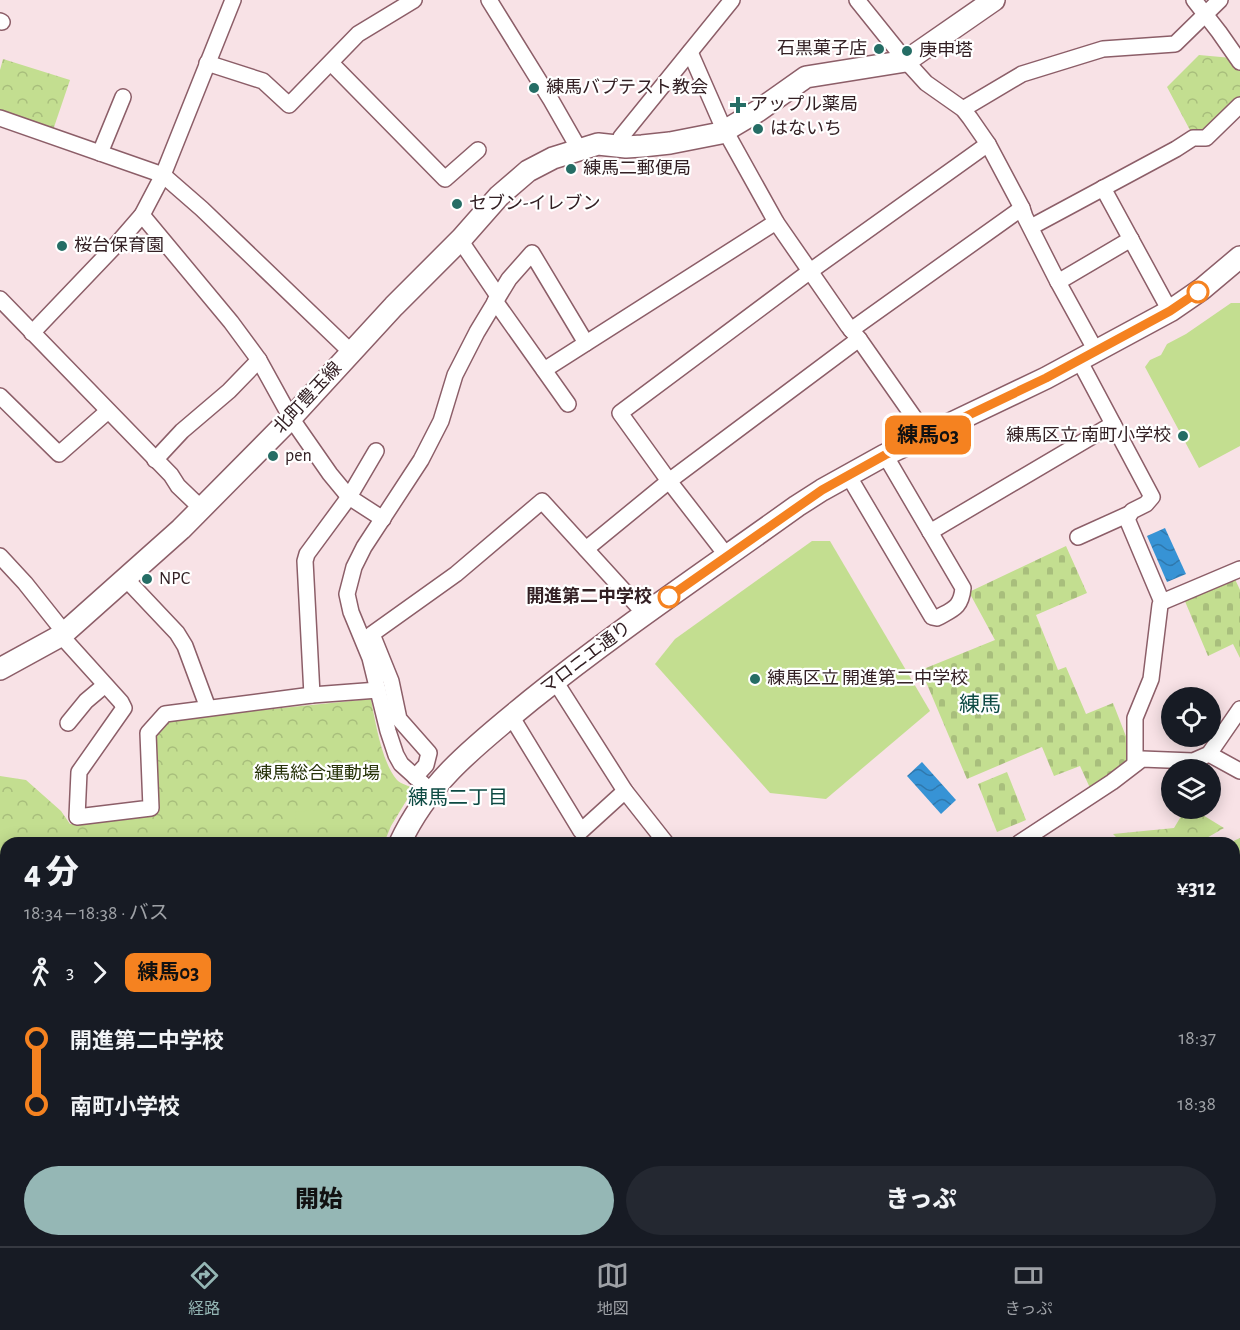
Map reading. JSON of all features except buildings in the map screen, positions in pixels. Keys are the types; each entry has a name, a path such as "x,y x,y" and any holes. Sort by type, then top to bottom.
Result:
{"main road":[{"path":"906,61 972,6 994,0"},
{"name":"北町豊玉線","path":"0,669 62,635 202,509 291,418 394,306 460,240 499,196 528,171 553,158 598,144 626,147 670,143 726,131 806,77 906,61"},
{"name":"マロニエ通り","path":"403,837 417,811 423,784 459,761 555,681 645,614 797,506 885,455 1046,378 1170,311 1240,258"}],"street":[{"path":"32,333 142,215 163,175 233,0"},
{"path":"207,63 263,81 289,105 358,34 414,0"},
{"path":"489,0 579,149"},
{"path":"619,146 621,137 732,0"},
{"path":"857,0 926,83 963,109 988,144 1058,282 1113,424 1152,497 1146,504 1129,514 1078,537"},
{"path":"1194,0 1240,62"},
{"path":"963,109 1022,74 1102,49 1175,44 1220,0"},
{"path":"690,52 726,131 776,222 927,436"},
{"path":"331,63 445,179 478,150"},
{"path":"100,153 123,97"},
{"path":"1031,227 1193,138 1206,138 1240,105"},
{"path":"0,118 163,175 202,209 351,352"},
{"path":"727,556 620,413 988,144"},
{"path":"1103,188 1170,311"},
{"path":"586,549 855,335 1022,208"},
{"path":"142,215 231,322 259,360 291,418 330,474 349,497 383,519"},
{"path":"544,370 776,222"},
{"path":"1058,282 1131,239"},
{"path":"460,240 568,404"},
{"path":"423,784 400,764 396,755 370,657 351,612 347,594 354,567 364,547 421,460 441,421 455,375 477,332 509,279 532,253 586,343"},
{"path":"3,308 32,333 202,509"},
{"path":"155,460 182,431 229,391 259,360"},
{"path":"0,396 59,454 108,411"},
{"path":"930,532 1113,424"},
{"path":"312,695 304,561 349,497 376,451"},
{"path":"848,475 932,617 937,618 958,606 963,588 885,455"},
{"path":"423,784 429,753 399,719 391,681 372,634 456,574 542,501 645,614"},
{"path":"1129,514 1128,522 1162,602"},
{"path":"0,556 25,583 60,628 62,635 124,708 79,772 77,817 151,808 148,733 165,714 312,695 378,690"},
{"path":"1135,764 1135,718 1151,679 1160,605 1162,602 1240,569"},
{"path":"126,579 177,633 185,646 208,708"},
{"path":"555,681 625,791 661,837"},
{"path":"68,723 86,701 105,685"},
{"path":"1028,837 1112,782 1142,759 1193,761 1209,754 1240,710"},
{"path":"511,716 582,831 625,791"},
{"path":"1209,754 1240,771"}],"green space":[{"path":"1199,55 1232,58 1240,70 1240,98 1204,132 1191,132 1167,87"},
{"path":"3,59 70,80 53,130 0,111 0,70"},
{"path":"1231,303 1240,303 1240,446 1199,468 1145,367 1150,360 1161,355 1167,344 1186,334"},
{"path":"812,541 830,541 930,711 826,799 770,793 655,664 675,639"},
{"path":"1066,546 1087,593 1036,615 1058,670 1066,667 1086,714 1113,703 1127,739 1126,761 1108,777 1090,788 1080,766 1054,776 1042,747 967,779 921,670 995,640 969,592"},
{"path":"1234,577 1240,590 1240,658 1233,644 1208,656 1184,599"},
{"name":"練馬総合運動場","path":"371,699 387,763 397,780 414,788 386,837 0,837 0,776 26,780 61,811 70,824 154,815 154,739 172,719"},
{"path":"1007,772 1026,820 997,832 978,784"},
{"path":"315,810 315,823 296,824 295,812"},
{"path":"1179,819 1209,819 1224,828 1208,837 1116,837 1113,834 1174,828"}],"water":[{"path":"1165,528 1186,574 1167,582 1147,536"},
{"path":"922,762 956,800 941,814 907,776"}],"bus line":[{"name":"練馬03","path":"669,597 797,506 848,475 1046,378 1170,311 1198,292"}],"place":[{"name":"石黒菓子店","path":"879,49"},
{"name":"庚申塔","path":"907,51"},
{"name":"練馬バプテスト教会","path":"534,88"},
{"name":"アップル薬局","path":"738,105"},
{"name":"はないち","path":"758,129"},
{"name":"練馬二郵便局","path":"571,169"},
{"name":"セブン-イレブン","path":"457,204"},
{"name":"桜台保育園","path":"62,246"},
{"name":"練馬区立 南町小学校","path":"1183,436"},
{"name":"pen","path":"273,456"},
{"name":"NPC","path":"147,579"},
{"name":"開進第二中学校","path":"669,597"},
{"name":"練馬区立 開進第二中学校","path":"755,679"}],"district":[{"name":"練馬","path":"980,704"},
{"name":"練馬二丁目","path":"458,798"}]}
